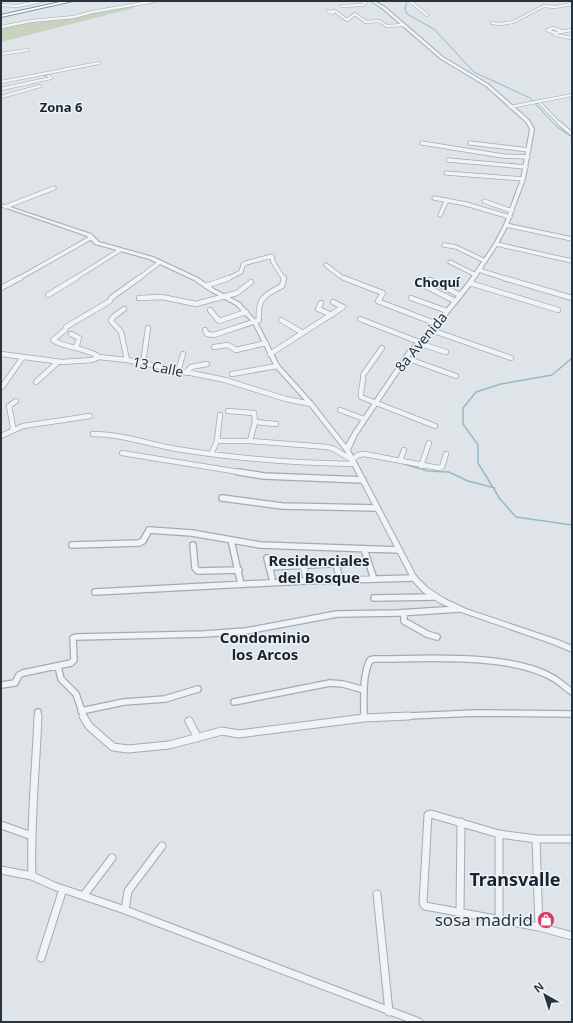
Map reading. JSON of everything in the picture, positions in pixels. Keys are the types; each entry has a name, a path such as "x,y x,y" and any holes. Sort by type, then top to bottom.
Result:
{"highway":[{"path":"2,15 65,1"},
{"path":"24,11 68,1"},
{"path":"2,15 71,1"}],"street":[{"path":"1,5 17,6 42,1"},
{"path":"1,27 31,21 74,17 155,1"},
{"path":"342,6 362,5 367,1"},
{"name":"8a Avenida","path":"347,450 364,419 406,358 437,324 476,275 496,244 510,217 523,179 530,150 532,126 482,82 442,58 384,8 372,1"},
{"path":"410,1 427,15"},
{"path":"492,23 500,25 511,23 524,17 530,12 546,6 554,7 572,4"},
{"path":"328,11 333,13 333,11 335,11 347,20 355,14 366,22 378,21 387,26 403,25"},
{"path":"562,31 554,28 547,30 554,33 572,30"},
{"path":"555,35 563,37 572,36"},
{"path":"1,55 22,51 16,46"},
{"path":"1,49 5,54"},
{"path":"1,82 99,63"},
{"path":"1,89 51,78 46,73"},
{"path":"1,97 40,86"},
{"path":"510,107 572,95"},
{"path":"538,102 571,133"},
{"path":"422,143 503,156 528,157"},
{"path":"470,143 530,150"},
{"path":"448,160 526,167"},
{"path":"446,173 523,179"},
{"path":"3,206 54,188"},
{"path":"434,198 466,204 510,217"},
{"path":"440,215 447,200"},
{"path":"484,201 512,211"},
{"path":"3,206 92,237 97,243 160,262 235,302 255,322 277,366 311,404 347,450 414,578 423,589 460,609 494,623 556,642 572,649"},
{"path":"506,226 572,239"},
{"path":"1,288 92,237"},
{"path":"496,244 572,261"},
{"path":"444,245 456,247 485,260"},
{"path":"48,295 120,250"},
{"path":"205,330 207,334 214,335 259,320 258,307 267,294 283,285 284,277 273,262 272,256 244,264 242,272 206,286"},
{"path":"99,357 91,351 76,348 53,340 65,330 66,327 110,301 111,298 160,262"},
{"path":"450,262 476,275"},
{"path":"326,266 340,276 383,293 378,301 437,324"},
{"path":"479,270 572,298"},
{"path":"430,280 460,295"},
{"path":"139,298 162,298 196,304 239,292 251,282"},
{"path":"417,282 455,301"},
{"path":"470,282 558,310"},
{"path":"411,298 447,311"},
{"path":"270,354 332,316 343,307 333,302"},
{"path":"320,303 318,309 332,316"},
{"path":"124,309 113,317 111,321 121,332 127,360"},
{"path":"210,310 219,321 246,312"},
{"path":"360,319 446,352"},
{"path":"281,320 304,333"},
{"path":"143,363 148,328"},
{"path":"431,330 511,358"},
{"path":"70,334 79,338 76,348"},
{"path":"214,347 228,345 236,350 266,343"},
{"path":"382,348 363,375 364,381 360,391 361,397 375,404 435,426"},
{"name":"13 Calle","path":"1,354 58,362 92,360 99,357 127,360 178,372 225,380 286,399 311,404"},
{"path":"178,372 183,354"},
{"path":"2,388 23,357"},
{"path":"406,358 456,376"},
{"path":"36,382 58,362"},
{"path":"186,373 191,367 207,364"},
{"path":"232,374 277,366"},
{"path":"12,430 13,427 9,406 16,401"},
{"path":"340,410 364,419"},
{"path":"228,411 253,412 255,422 250,441"},
{"path":"211,454 217,441 220,415"},
{"path":"1,436 23,426 90,416"},
{"path":"255,422 276,424"},
{"path":"93,434 104,434 180,450 211,454 321,464 353,462"},
{"path":"217,441 250,441 268,444 327,447 334,449 353,462"},
{"path":"421,466 429,443"},
{"path":"400,461 404,450"},
{"path":"122,453 264,476 363,480"},
{"path":"353,462 358,455 364,454 421,466 441,468 446,454"},
{"path":"222,498 282,506 377,508"},
{"path":"72,545 139,543 142,542 149,530 192,533 260,545 399,550"},
{"path":"231,540 239,570 240,580"},
{"path":"193,545 195,568 198,571 239,570"},
{"path":"364,549 374,579"},
{"path":"267,558 272,578"},
{"path":"269,567 368,562"},
{"path":"336,564 339,576"},
{"path":"303,565 306,577"},
{"path":"95,592 414,578"},
{"path":"374,598 436,596"},
{"path":"1,685 15,683 19,675 23,673 58,666 73,661 73,638 78,636 204,634 246,631 337,614 404,613 460,609"},
{"path":"404,613 404,620 427,634 437,637"},
{"path":"364,718 364,690 370,660 451,659 502,663 537,670 559,680 572,692"},
{"path":"58,666 61,679 76,694 81,711 95,732 110,746 117,748 159,746 198,738 222,731 239,734 364,718 475,713 572,714"},
{"path":"234,702 330,683 343,684 364,690"},
{"path":"81,711 124,702 165,699 198,689"},
{"path":"32,876 32,836 36,782 38,712"},
{"path":"189,721 198,738"},
{"path":"572,839 536,839 499,834 461,822 431,814 428,815 423,903 425,906 539,927 572,936"},
{"path":"460,912 461,822"},
{"path":"1,825 32,836"},
{"path":"499,834 499,919"},
{"path":"536,839 539,927"},
{"path":"125,910 130,889 162,846"},
{"path":"84,895 112,858"},
{"path":"1,870 32,876 62,889 84,895 125,910 389,1012 419,1022"},
{"path":"41,958 62,889"},
{"path":"377,894 389,1012"}],"green space":[{"path":"134,4 134,8 1,42 1,27 74,17"}],"waterway":[{"path":"407,1 405,9 407,14 434,29 474,72 530,98 557,127 572,137"},
{"path":"493,487 478,463 478,445 463,424 463,408 476,392 501,384 552,375 572,358"},
{"path":"404,464 428,471 449,472 468,481 493,487"},
{"path":"493,487 500,499 516,517 572,525"}],"place":[{"name":"sosa madrid","path":"546,920"}],"district":[{"name":"Zona 6","path":"61,107"},
{"name":"Choquí","path":"437,282"},
{"name":"Residenciales del Bosque","path":"319,570"},
{"name":"Condominio los Arcos","path":"265,646"},
{"name":"Transvalle","path":"515,880"}]}
